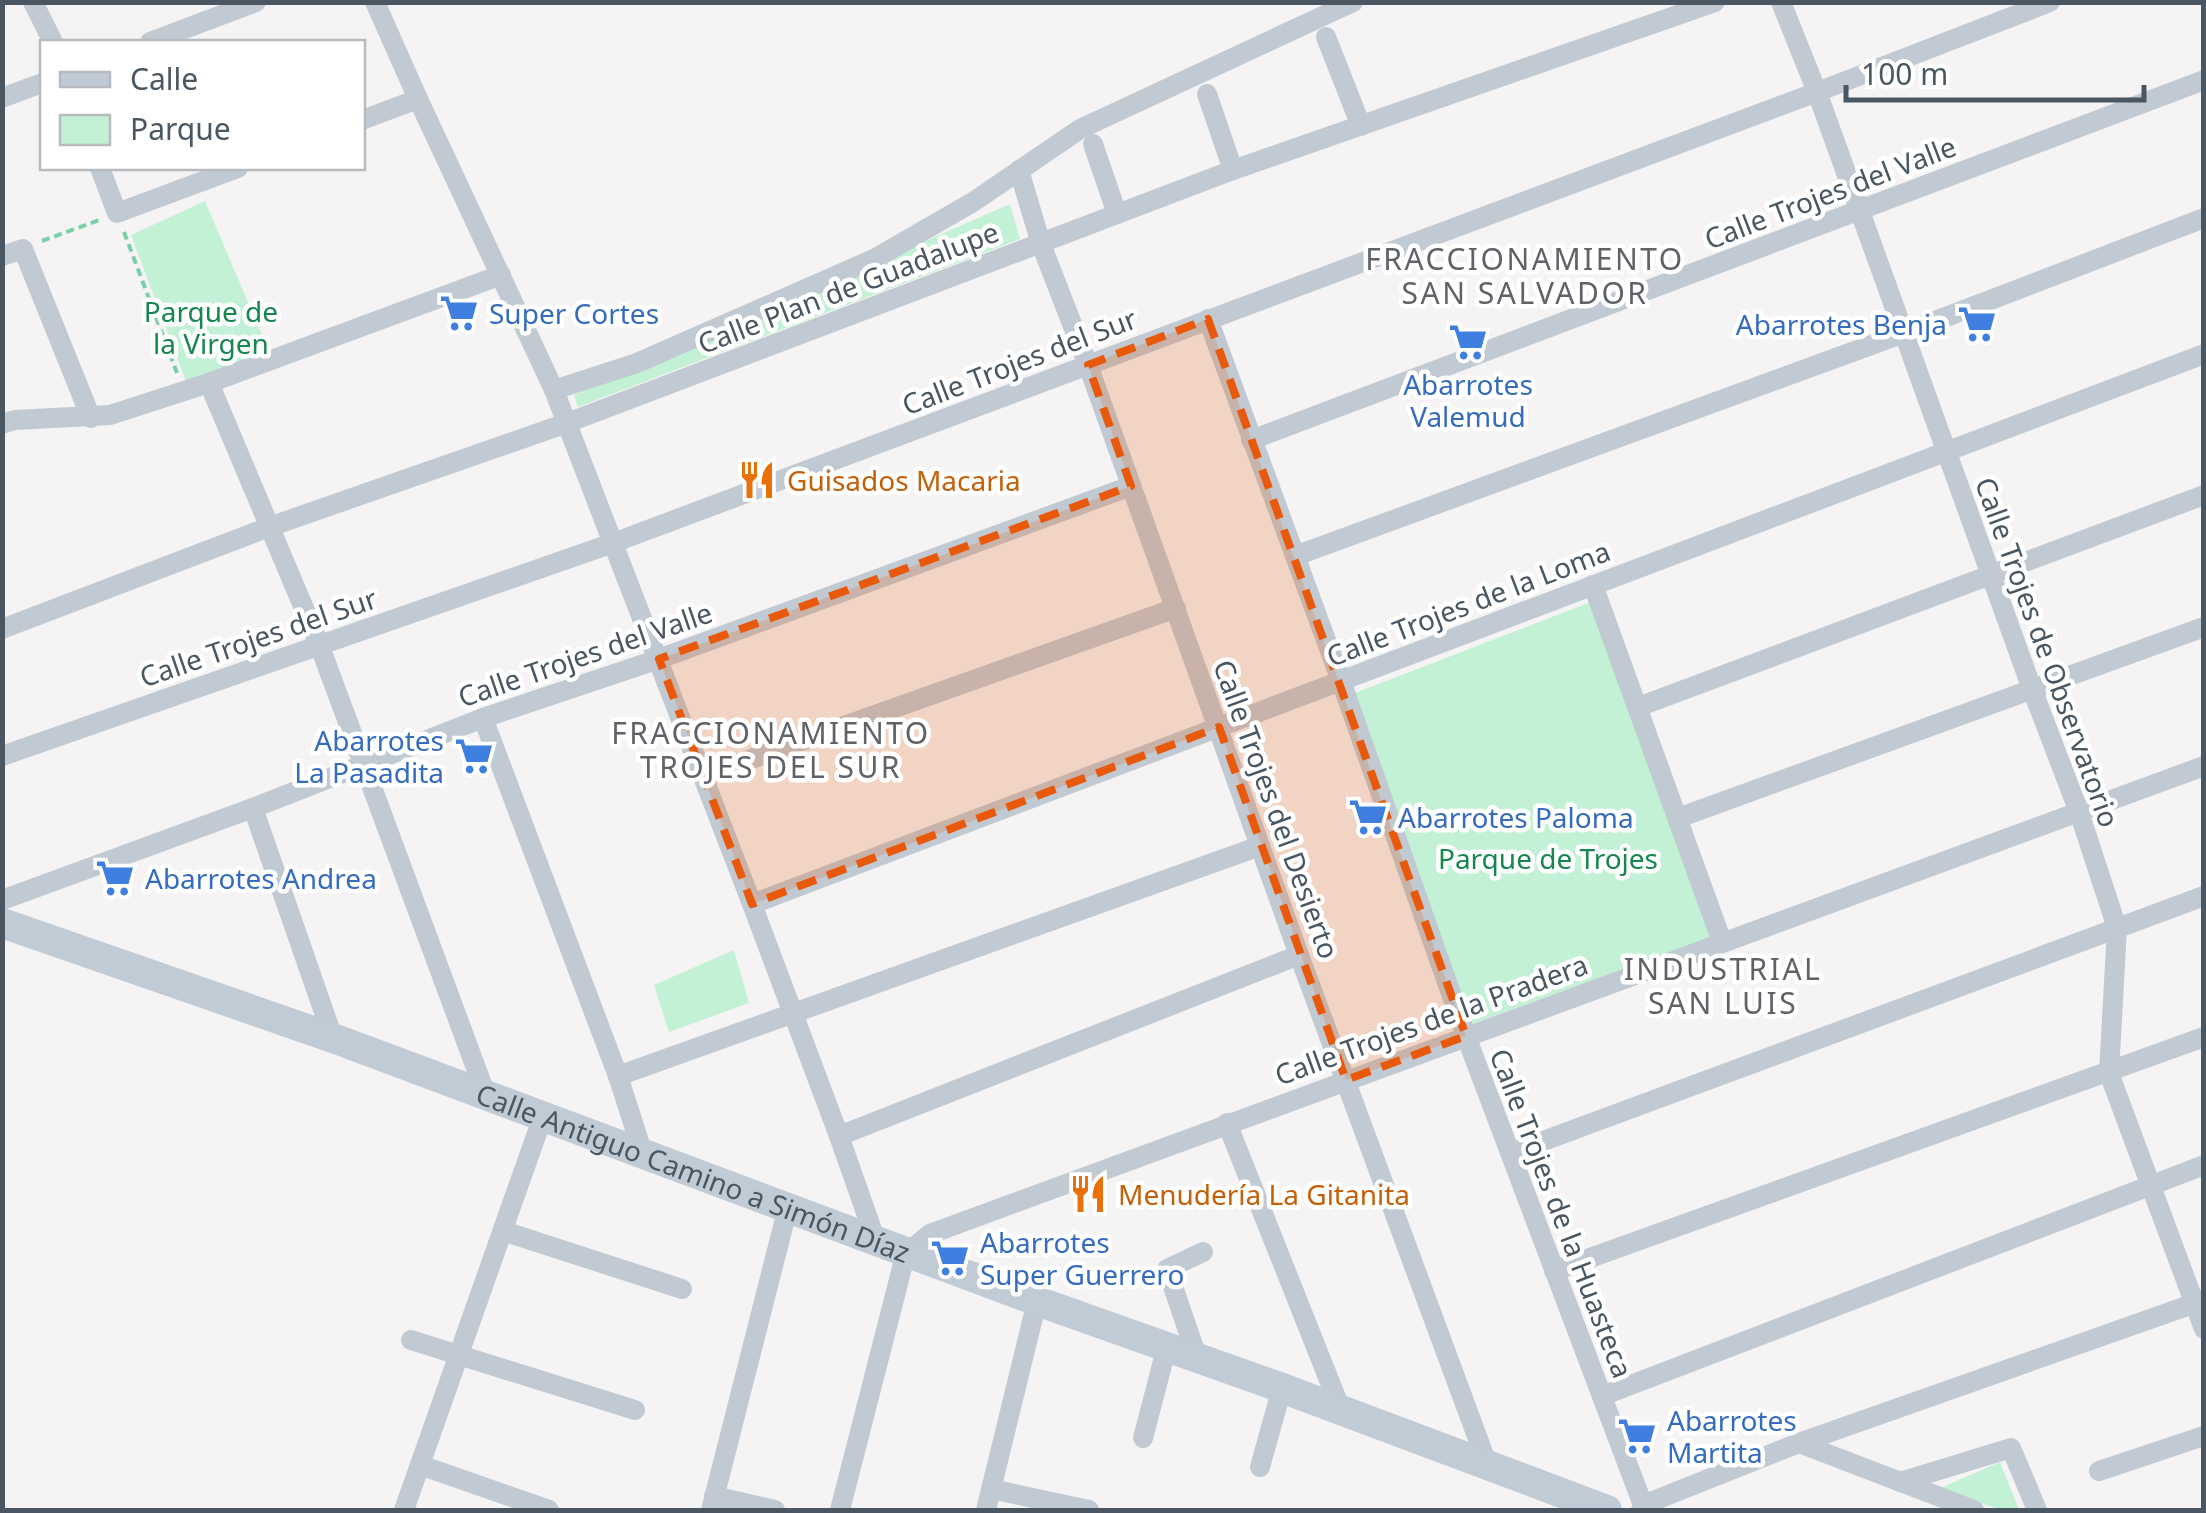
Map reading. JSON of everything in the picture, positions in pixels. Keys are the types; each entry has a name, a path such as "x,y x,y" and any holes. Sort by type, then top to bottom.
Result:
{"main road":[{"name":"Calle Antiguo Camino a Simón Díaz","path":"2,923 332,1038 1607,1510"}],"street":[{"path":"34,2 51,40"},
{"path":"154,40 210,10 256,2"},
{"path":"375,2 554,390 752,904 876,1241"},
{"path":"554,390 636,363 876,258 973,202 1080,128 1352,2"},
{"name":"Calle Plan de Guadalupe","path":"2,629 269,526 566,422 1233,170 1715,2"},
{"name":"Calle Trojes de Observatorio","path":"1782,2 2118,928 2109,1073 2199,1302 2204,1329"},
{"name":"Calle Trojes del Sur","path":"2,756 613,543 2050,2"},
{"path":"1326,37 1361,126"},
{"name":"Calle Trojes del Valle","path":"1251,440 2204,80"},
{"path":"2,98 40,84"},
{"path":"1207,94 1233,170"},
{"path":"365,119 418,99"},
{"path":"1093,144 1117,214"},
{"path":"101,170 117,213 233,170"},
{"name":"Calle Trojes del Desierto","path":"1019,170 1041,244 1488,1466"},
{"path":"1295,556 1904,334 2204,218"},
{"path":"13,252 90,418"},
{"path":"2,424 110,415 210,384 501,275"},
{"name":"Calle Trojes de la Huasteca","path":"1208,319 1466,1036 1642,1508"},
{"name":"Calle Trojes de la Loma","path":"752,904 2204,354"},
{"path":"210,384 320,644 486,1095"},
{"name":"Calle Trojes del Valle","path":"2,900 483,718 658,659 1131,486"},
{"path":"1638,707 2204,495"},
{"path":"1593,585 1722,942"},
{"path":"703,776 1176,608"},
{"path":"1678,818 2204,627"},
{"path":"483,718 618,1076 643,1154"},
{"name":"Calle Trojes de la Pradera","path":"908,1253 930,1234 2204,766"},
{"path":"252,808 332,1038"},
{"path":"618,1076 1260,846"},
{"path":"1510,1154 2204,896"},
{"path":"839,1136 1299,954"},
{"path":"1554,1271 2204,1037"},
{"path":"404,1510 544,1116"},
{"path":"1227,1123 1341,1410"},
{"path":"1602,1396 2204,1165"},
{"path":"775,1510 713,1503 788,1206"},
{"path":"503,1231 682,1288"},
{"path":"1197,1357 1167,1269 1204,1252"},
{"path":"840,1510 908,1253"},
{"path":"986,1510 1036,1301"},
{"path":"1642,1508 1798,1442 2199,1302"},
{"path":"410,1340 635,1410"},
{"path":"1143,1438 1166,1346"},
{"path":"1260,1467 1282,1388"},
{"path":"2099,1470 2204,1436"},
{"path":"1798,1442 1974,1510"},
{"path":"1900,1482 2011,1448 2037,1510"},
{"path":"420,1465 550,1510"},
{"path":"991,1488 1089,1510"}],"path":[{"path":"13,252 117,213 184,392"}],"highlighted area":[{"path":"1208,319 1466,1036 1346,1080 1219,727 752,904 659,659 1131,486 1088,365"}],"green space":[{"name":"Parque de la Virgen","path":"205,201 269,352 187,384 131,235"},
{"path":"1010,204 1020,239 578,407 574,395"},
{"name":"Parque de Trojes","path":"1591,602 1711,937 1472,1024 1355,693"},
{"path":"734,950 749,1003 669,1032 654,985"},
{"path":"2000,1462 2019,1510 2002,1510 1938,1489"}],"place":[{"name":"Super Cortes","path":"459,313"},
{"name":"Abarrotes Benja","path":"1977,324"},
{"name":"Abarrotes Valemud","path":"1468,342"},
{"name":"Guisados Macaria","path":"757,480"},
{"name":"Abarrotes La Pasadita","path":"474,756"},
{"name":"Abarrotes Paloma","path":"1368,817"},
{"name":"Abarrotes Andrea","path":"115,878"},
{"name":"Menudería La Gitanita","path":"1088,1194"},
{"name":"Abarrotes Super Guerrero","path":"950,1258"},
{"name":"Abarrotes Martita","path":"1637,1436"}],"district":[{"name":"FRACCIONAMIENTO SAN SALVADOR","path":"1525,275"},
{"name":"FRACCIONAMIENTO TROJES DEL SUR","path":"771,749"},
{"name":"INDUSTRIAL SAN LUIS","path":"1723,985"}]}
